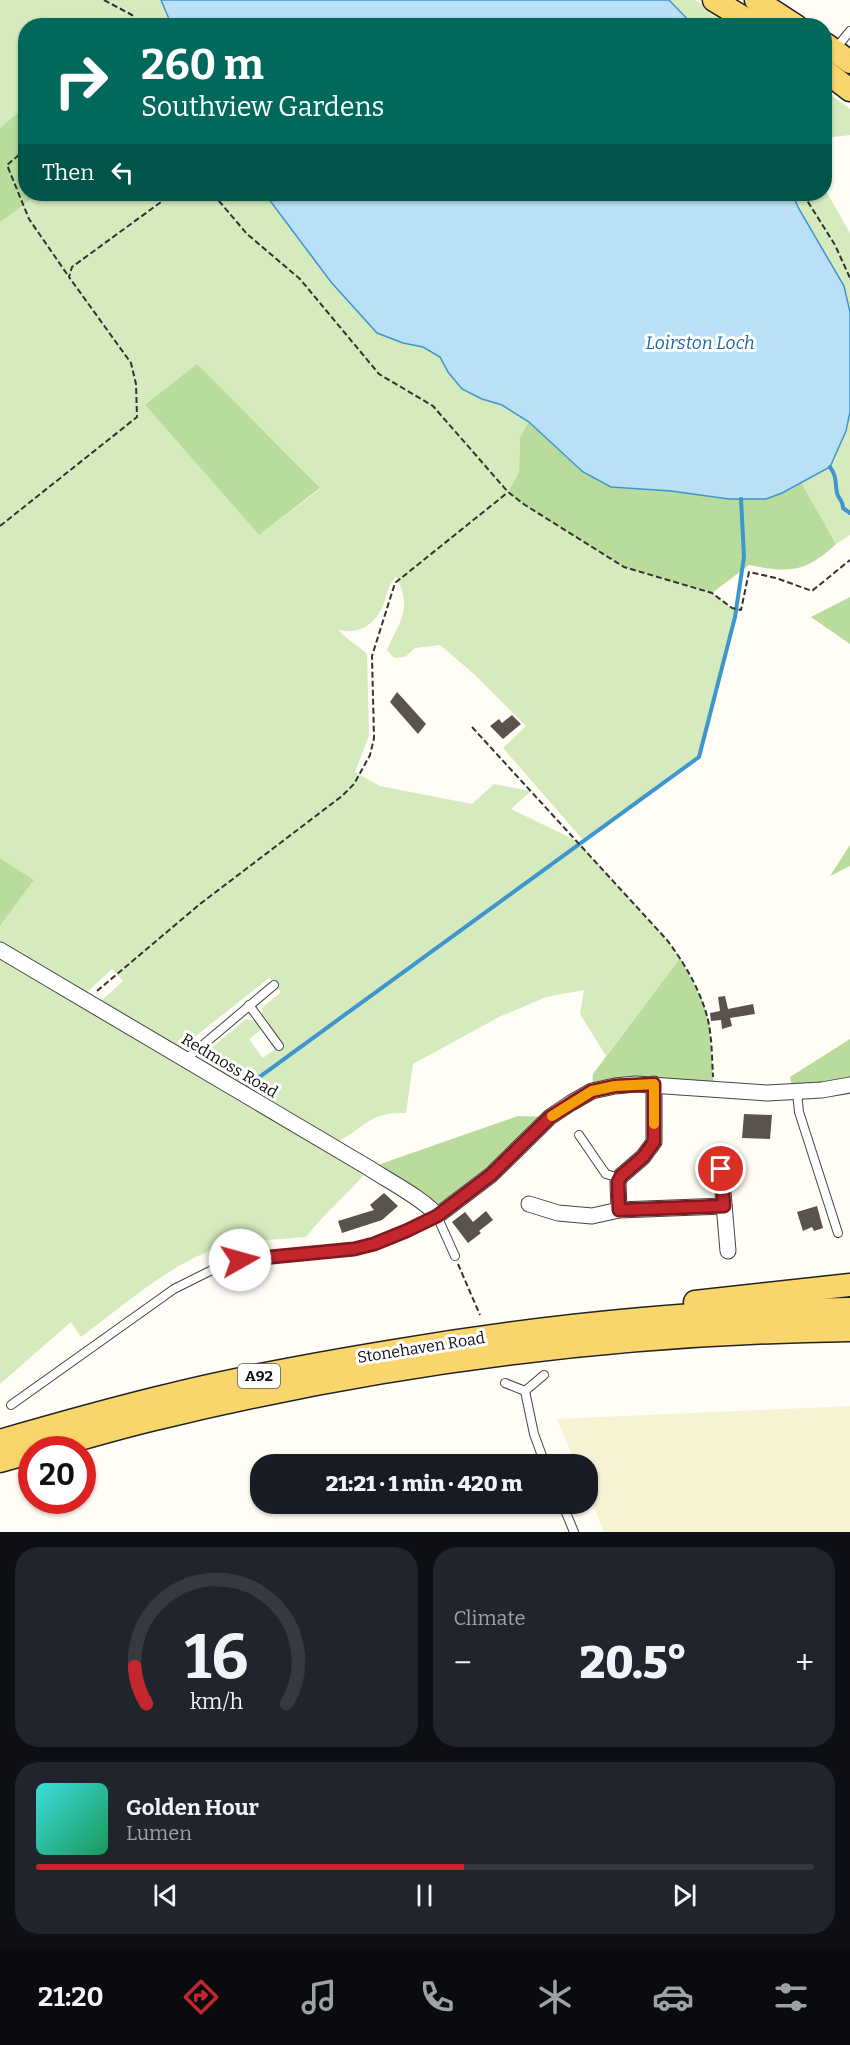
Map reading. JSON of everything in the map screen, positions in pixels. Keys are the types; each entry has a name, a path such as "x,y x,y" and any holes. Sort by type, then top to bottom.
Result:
{"main road":[{"path":"714,0 744,18"},
{"path":"756,0 784,18"},
{"path":"832,76 850,90"},
{"name":"A92","path":"522,1331 615,1312 760,1293 850,1285"},
{"name":"Stonehaven Road","path":"0,1441 159,1398 348,1358 522,1331 715,1314 850,1309"},
{"name":"Stonehaven Road","path":"92,1436 162,1417 348,1377 565,1348 668,1338 850,1330"},
{"name":"A92","path":"493,1357 697,1347 850,1345"},
{"path":"0,1461 18,1456"}],"street":[{"name":"Redmoss Road","path":"0,950 369,1168 420,1201 437,1216"},
{"path":"619,1210 620,1178 643,1157 654,1142 654,1084"},
{"path":"437,1216 491,1175 550,1117 592,1091 615,1086 654,1084 767,1093 797,1092 850,1085"},
{"path":"721,1169 728,1251"},
{"path":"529,1204 558,1213 592,1216 619,1210 724,1206"}],"lane":[{"path":"836,52 850,31"},
{"path":"184,1060 274,985"},
{"path":"249,1005 279,1046"},
{"path":"797,1092 799,1112 838,1233"},
{"path":"579,1135 606,1174 620,1178"},
{"path":"11,1405 174,1289 218,1267 240,1260 354,1249 374,1244 437,1216 455,1256"},
{"path":"525,1391 544,1375"},
{"path":"505,1383 525,1391"},
{"path":"525,1391 534,1434 541,1454"},
{"path":"567,1514 574,1532"}],"path":[{"path":"105,0 134,18"},
{"path":"18,156 7,165 18,192"},
{"path":"0,526 137,417 136,384 131,363 29,219 22,201"},
{"path":"69,277 72,267 162,201"},
{"path":"219,201 247,234 300,279 379,374 433,406 508,492 624,567 712,593 732,608 741,610 749,572 776,578 812,591 850,560"},
{"path":"807,201 835,245 850,278"},
{"path":"85,1001 200,904 342,796 354,784 370,755 374,738 372,656 395,583 508,492"},
{"path":"472,727 667,940 680,958 702,1000 709,1022 714,1089"},
{"path":"455,1256 480,1316"}],"shaded area":[{"path":"850,1406 850,1532 604,1532 597,1514 598,1454 572,1454 557,1419"}],"green space":[{"path":"0,0 161,0 169,18 18,18 18,114 0,128"},
{"path":"669,0 695,0 722,18 686,18"},
{"path":"832,95 850,109 850,135 832,137"},
{"path":"18,113 18,201 28,201 0,222 0,128"},
{"path":"26,201 270,201 331,282 377,333 403,343 423,347 440,357 448,372 482,399 502,405 529,422 520,437 519,472 508,492 624,567 712,593 736,609 699,757 584,841 503,748 526,726 474,674 440,645 415,648 405,657 394,658 387,650 400,622 404,606 404,597 396,577 374,620 357,630 338,629 367,654 369,736 355,772 380,786 472,804 494,784 531,791 511,809 577,841 667,940 680,958 606,1056 580,1014 584,990 546,997 499,1017 413,1064 406,1113 394,1113 376,1118 338,1142 202,1064 204,1054 246,1019 255,1021 261,1030 249,1039 263,1058 282,1044 262,1016 262,1008 281,992 270,977 182,1047 175,1047 101,1001 123,981 112,969 86,993 0,946 0,926 34,880 0,858 0,220","holes":["145,405 320,488 259,535"]},
{"path":"795,201 832,201 850,233 850,312 844,286"},
{"path":"197,364 320,488 259,535 145,405"},
{"path":"850,412 850,535 836,544 801,482 830,467 846,431"},
{"path":"529,422 583,472 671,491 729,499 782,493 801,482 836,544 815,561 796,568 786,570 749,565 712,593 624,567 508,492 519,472 520,437"},
{"path":"850,597 850,644 811,617"},
{"path":"850,845 850,866 830,876"},
{"path":"0,858 34,880 0,926"},
{"path":"0,956 366,1173 306,1237 237,1243 198,1256 145,1288 81,1337 71,1322 0,1384"},
{"path":"680,958 702,1000 709,1022 714,1089 592,1091 593,1074"},
{"path":"850,1039 850,1085 793,1092 790,1077"},
{"path":"518,1116 550,1117 437,1216 369,1168"}],"water":[{"path":"161,0 669,0 686,18 169,18"},
{"name":"Loirston Loch","path":"270,201 795,201 844,286 850,312 850,412 846,431 830,467 766,499 729,499 671,491 611,487 583,472 529,422 502,405 482,399 462,389 448,372 440,357 423,347 403,343 377,333 331,282"}],"building":[{"path":"397,692 426,724 418,734 390,702"},
{"path":"512,715 521,724 503,739 490,726 499,719 502,723"},
{"path":"725,996 728,1009 753,1004 755,1014 730,1018 732,1026 722,1029 721,1020 711,1021 710,1013 720,1011 718,997"},
{"path":"744,1114 772,1115 770,1139 742,1138"},
{"path":"384,1193 398,1206 382,1220 342,1233 338,1221 374,1210 370,1205"},
{"path":"817,1206 823,1228 814,1231 812,1227 803,1231 797,1212"},
{"path":"486,1211 493,1220 468,1243 452,1222 465,1212 473,1222"}],"waterway":[{"path":"830,467 843,508 850,513"},
{"path":"247,1086 699,757 735,617 744,557 741,499"}],"slow traffic":[{"path":"552,1116 592,1091 615,1086 654,1084 654,1124"}],"route":[{"path":"240,1260 354,1249 374,1244 422,1224 437,1216 491,1175 550,1117 592,1091 615,1086 654,1084 654,1142 643,1157 621,1176 618,1182 619,1210 724,1206 721,1169"}]}
